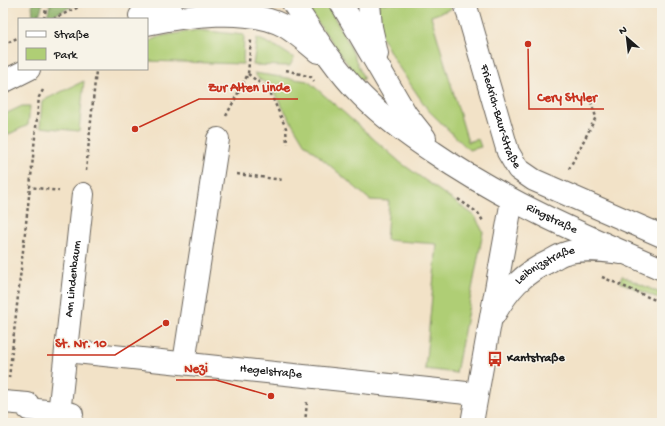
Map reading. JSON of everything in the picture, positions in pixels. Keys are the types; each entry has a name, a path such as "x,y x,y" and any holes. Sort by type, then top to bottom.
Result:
{"street":[{"path":"147,14 171,3"},
{"name":"Ringstraße","path":"293,3 339,70 360,95 405,134 446,161 512,200 662,270"},
{"name":"Ringstraße","path":"341,3 406,114 423,136 446,161"},
{"path":"369,3 371,27 380,71"},
{"name":"Friedrich-Baur-Straße","path":"465,3 508,152 518,169 534,180 662,236"},
{"path":"147,14 238,15 271,21 283,26 298,36 339,70"},
{"path":"3,82 27,70"},
{"path":"184,363 218,139"},
{"name":"Am Lindenbaum","path":"5,402 28,404 28,409 63,419 66,350 83,194"},
{"name":"Leibnizstraße","path":"477,421 476,394 512,200"},
{"name":"Leibnizstraße","path":"488,325 503,300 518,280 537,267 566,252 595,250 627,254"},
{"name":"Hegelstraße","path":"66,350 476,394"}],"path":[{"path":"44,18 47,3"},
{"path":"55,18 87,3"},
{"path":"218,139 221,127 248,74 251,35"},
{"path":"3,45 18,38"},
{"path":"30,187 83,194 96,71"},
{"path":"248,74 269,90 286,128 287,144"},
{"path":"5,402 39,97 46,83"},
{"path":"558,191 596,117 590,99"},
{"path":"213,170 283,180"}],"green space":[{"path":"32,3 43,3 38,18 31,18 33,17"},
{"path":"50,3 79,3 47,18"},
{"path":"304,3 326,3 348,42 363,80 359,80"},
{"path":"379,3 449,3 451,9 431,16 468,142 478,139 481,147 469,150 428,110 396,63 377,28"},
{"path":"197,30 244,35 243,64 148,61 148,42 162,36"},
{"path":"257,38 277,47 294,58 290,66 253,65"},
{"path":"254,73 308,81 401,163 475,216 483,232 456,373 425,369 437,244 386,240 389,201 370,200 304,143 270,86 259,79"},
{"path":"84,81 79,131 40,127 42,101"},
{"path":"22,106 30,106 28,125 3,137 3,115"},
{"path":"622,276 662,294 662,300 620,282"}],"place":[{"name":"Cery Styler","path":"528,44"},
{"name":"Zur Alten Linde","path":"135,129"},
{"name":"St. Nr. 10","path":"166,323"},
{"name":"Kantstraße","path":"495,359"},
{"name":"Nezi","path":"271,396"}]}
